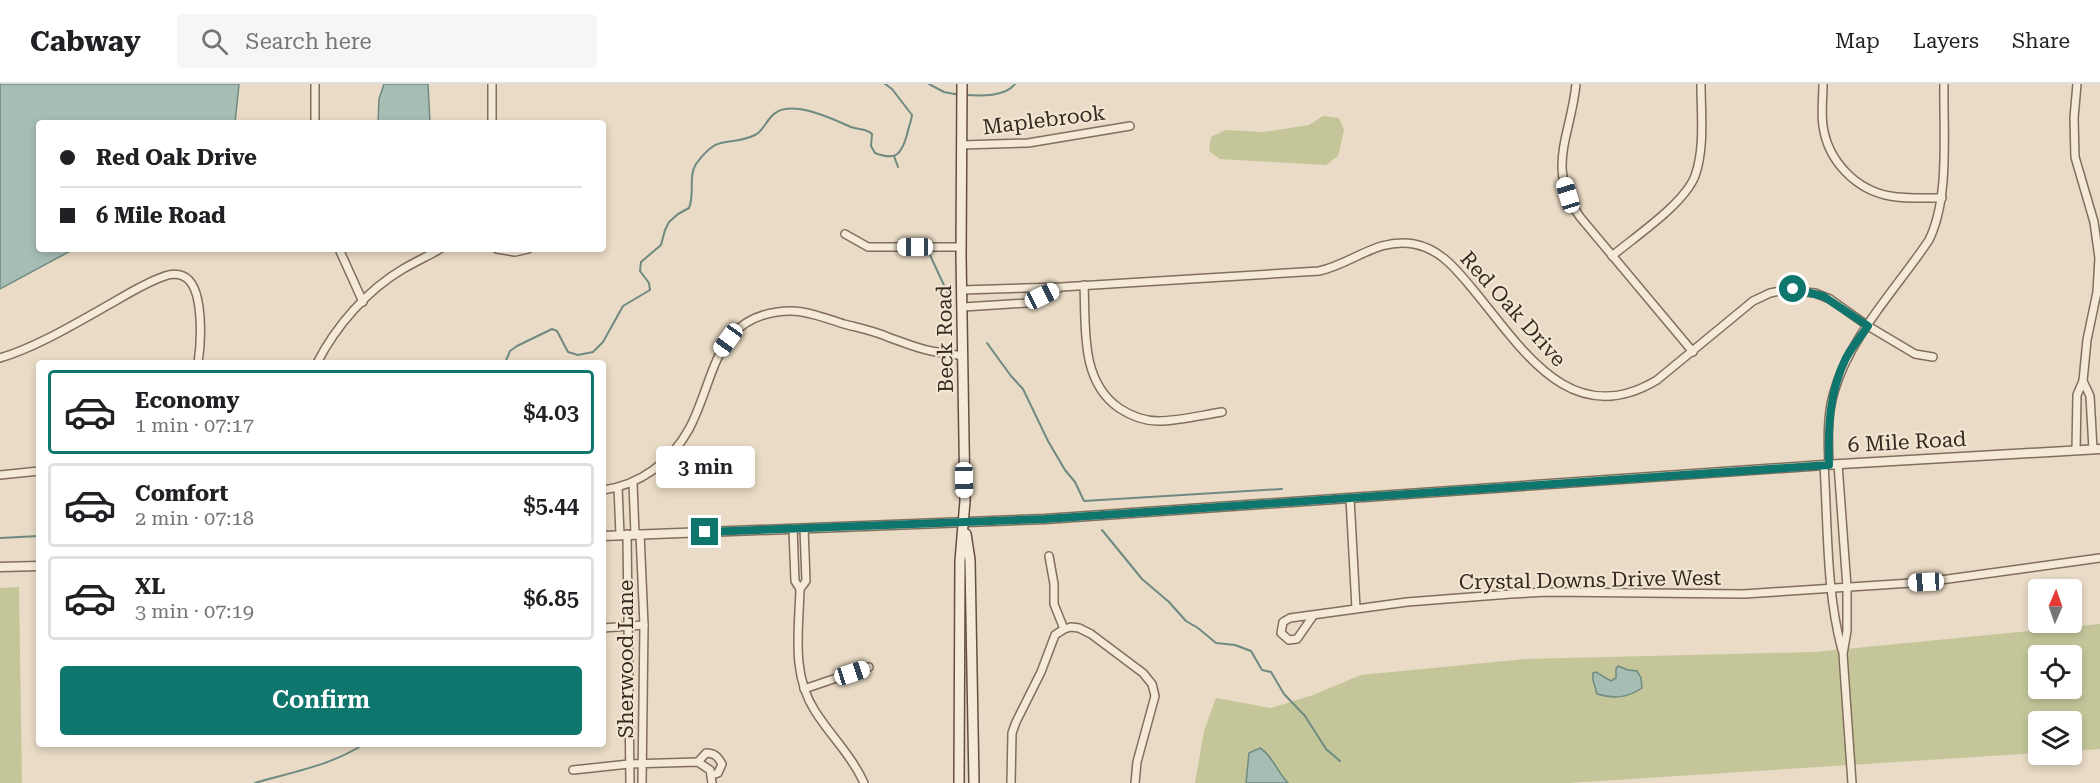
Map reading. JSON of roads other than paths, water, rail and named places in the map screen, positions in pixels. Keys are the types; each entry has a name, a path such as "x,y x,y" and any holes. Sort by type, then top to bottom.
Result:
{"main road":[{"name":"Beck Road","path":"959,783 960,572 964,522 962,85"},
{"name":"Beck Road","path":"964,522 970,560 974,783"}],"street":[{"path":"315,84 315,120"},
{"path":"492,84 492,120"},
{"path":"1576,84 1562,148 1564,181 1575,210 1693,352"},
{"path":"1612,256 1677,201 1692,181 1700,153 1701,84"},
{"path":"1823,84 1822,114 1826,139 1833,156 1846,173 1862,186 1881,194 1897,197 1942,198"},
{"path":"1844,654 1837,633 1832,587 1829,424 1833,393 1847,357 1929,240 1937,222 1942,198 1944,84"},
{"path":"2076,450 2077,395 2083,381 2085,347 2097,292 2099,258 2094,222 2074,157 2077,84"},
{"name":"Maplebrook","path":"961,145 1028,143 1130,126"},
{"path":"844,234 868,247 962,246"},
{"name":"Red Oak Drive","path":"962,290 1060,287 1319,271 1340,265 1379,246 1408,242 1428,248 1448,261 1537,366 1553,380 1571,389 1602,396 1634,392 1657,380 1753,301 1770,293 1785,290 1804,290 1823,296 1915,354 1934,357"},
{"path":"340,252 363,302"},
{"path":"319,360 346,318 363,302 402,269 434,252"},
{"path":"0,358 21,352 163,277 178,275 187,278 195,289 200,323 198,360"},
{"path":"1084,285 1089,363 1100,389 1115,405 1135,417 1161,421 1222,412"},
{"name":"Red Oak Drive","path":"963,307 1027,303 1060,287"},
{"path":"606,489 633,483 663,463 684,438 695,417 720,351 735,332 756,319 779,312 801,312 888,336 931,351 963,356"},
{"path":"2083,381 2090,396 2097,449"},
{"name":"6 Mile Road","path":"606,536 1045,519 2097,449"},
{"path":"1830,465 1847,587 1847,631 1844,654 1852,783"},
{"path":"0,475 36,471"},
{"path":"631,534 633,483"},
{"path":"618,487 631,534"},
{"path":"1350,498 1356,608"},
{"path":"800,589 806,581 804,528"},
{"path":"793,529 795,581 800,589 798,657 804,689 814,709 858,769 864,783"},
{"name":"Sherwood Lane","path":"631,534 644,626 642,783"},
{"name":"Sherwood Lane","path":"630,783 631,534"},
{"path":"1049,556 1054,584 1054,604 1064,629"},
{"name":"Crystal Downs Drive West","path":"1313,616 1296,639 1289,640 1283,635 1281,626 1286,619 1407,602 1511,594 1744,594 1965,578 2100,558"},
{"path":"0,567 36,566"},
{"path":"606,628 644,626"},
{"path":"1011,783 1012,733 1016,722 1041,672 1055,635 1071,627 1091,634 1143,673 1152,684 1155,696 1137,762 1135,783"},
{"path":"804,689 869,668"},
{"path":"698,762 706,753 712,753 719,758 722,764 712,779"},
{"path":"573,770 629,764 698,762 711,770 712,779"}],"waterway":[{"path":"506,360 510,351 517,346 552,329 557,331 568,352 578,355 593,352 603,342 623,306 650,290 649,283 640,271 641,262 661,245 669,222 689,208 692,197 692,174 696,164 704,154 718,144 755,135 777,112 794,109 824,116 872,134 871,146 875,153 893,156 900,152 912,115 892,89 885,84"},
{"path":"929,84 944,92 960,95"},
{"path":"966,95 999,93 1015,84"},
{"path":"894,156 898,167"},
{"path":"929,253 949,296"},
{"path":"987,343 1023,389 1048,441 1075,482 1084,501 1282,489"},
{"path":"1102,530 1142,579 1169,602 1186,621 1216,643 1235,645 1251,651 1262,670 1271,672 1284,694 1305,716 1326,749 1340,761"},
{"path":"0,538 36,536"},
{"path":"255,783 324,763 359,747"}]}
